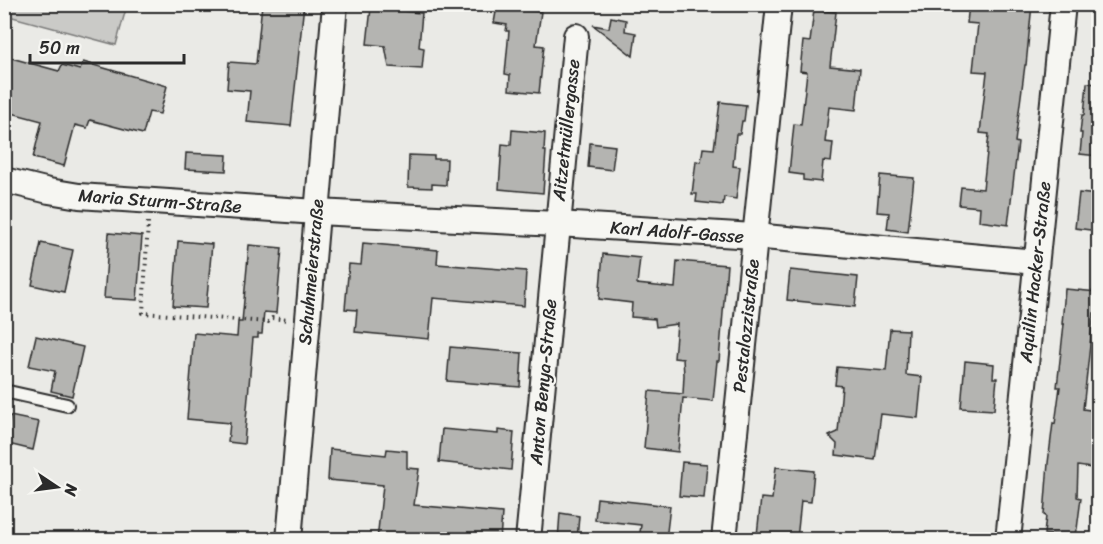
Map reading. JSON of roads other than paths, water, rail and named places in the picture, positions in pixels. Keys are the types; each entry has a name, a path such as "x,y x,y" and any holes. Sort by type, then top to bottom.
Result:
{"street":[{"name":"Schuhmeierstraße","path":"289,540 334,4"},
{"name":"Pestalozzistraße","path":"724,540 779,4"},
{"name":"Aquilin Hacker-Straße","path":"1008,540 1063,4"},
{"name":"Aitzetmüllergasse","path":"557,224 576,36"},
{"name":"Maria Sturm-Straße","path":"4,180 68,195 317,212"},
{"name":"Karl Adolf-Gasse","path":"317,212 754,236 1036,262"},
{"name":"Anton Benya-Straße","path":"528,540 557,224"}],"lane":[{"path":"4,391 67,405"}]}
